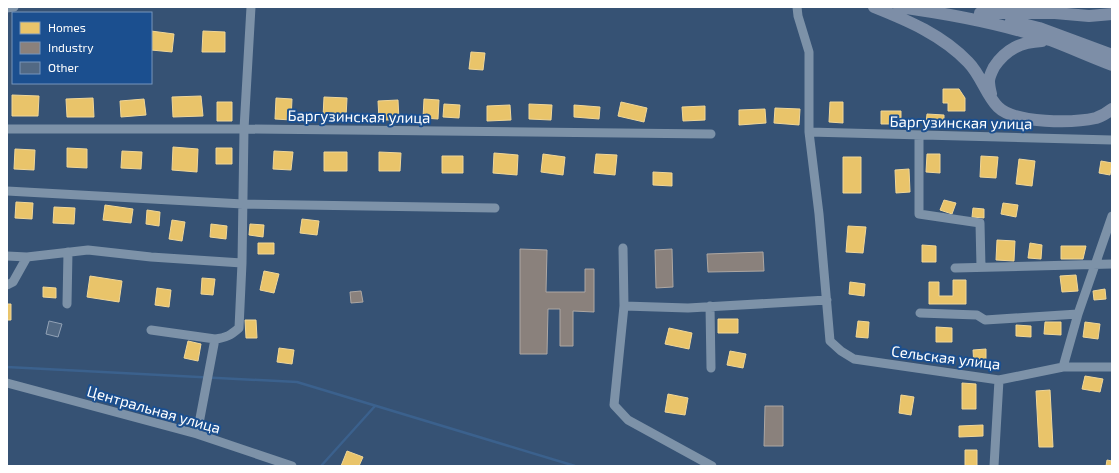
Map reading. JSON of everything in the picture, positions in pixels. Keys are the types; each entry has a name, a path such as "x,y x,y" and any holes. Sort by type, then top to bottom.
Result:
{"main road":[{"path":"874,7 905,19 941,39 969,63 992,99 999,108 1008,114 1039,121 1083,120 1097,117 1112,109"},
{"path":"899,7 937,12 987,22 1049,40 1112,65"},
{"path":"937,12 1055,13 1089,16 1112,14"},
{"path":"980,13 1039,28 1112,55"},
{"path":"992,99 989,81 992,70 1001,57 1015,47 1029,42 1049,40"}],"street":[{"path":"7,8 14,7"},
{"path":"151,330 215,339 229,336 239,328 242,263 244,129 251,7"},
{"path":"624,306 688,308 827,300 819,214 809,132 809,52 798,16 797,7"},
{"name":"Баргузинская улица","path":"7,129 244,129 711,134"},
{"name":"Баргузинская улица","path":"809,132 1112,140"},
{"path":"919,135 919,214 980,224 981,267"},
{"path":"7,192 243,204 495,208"},
{"path":"1063,367 1078,314 1112,216"},
{"path":"623,248 624,306 614,405 628,420 712,466"},
{"path":"7,256 27,257 88,250 151,257 242,263"},
{"path":"67,304 68,252"},
{"path":"7,285 13,282 27,257"},
{"path":"955,268 1112,264"},
{"name":"Сельская улица","path":"827,300 830,341 841,351 854,359 999,380 1063,367 1112,367"},
{"path":"710,306 711,368"},
{"path":"920,313 976,316 985,320 1078,314"},
{"path":"197,434 215,339"},
{"path":"994,466 999,380"},
{"name":"Центральная улица","path":"7,383 197,434 292,466"}],"building: Homes":[{"path":"152,31 174,34 172,52 152,50"},
{"path":"203,31 225,32 225,52 202,52"},
{"path":"471,52 485,53 483,70 469,69"},
{"path":"943,89 959,89 965,98 965,111 948,111 948,103 943,103"},
{"path":"12,95 39,96 38,116 12,116"},
{"path":"201,96 203,116 173,117 172,97"},
{"path":"324,97 347,98 346,118 323,117"},
{"path":"93,98 94,117 67,117 66,99"},
{"path":"276,98 292,99 291,120 275,119"},
{"path":"144,99 146,115 121,117 120,101"},
{"path":"424,99 439,100 438,119 423,118"},
{"path":"398,100 399,120 379,120 378,101"},
{"path":"217,102 232,102 232,121 217,121"},
{"path":"621,102 647,108 644,122 618,116"},
{"path":"830,102 843,102 843,123 829,122"},
{"path":"444,104 460,105 459,118 443,117"},
{"path":"529,104 552,105 551,120 529,119"},
{"path":"510,105 511,120 487,121 487,106"},
{"path":"574,105 600,107 599,119 574,117"},
{"path":"705,106 705,120 683,121 682,107"},
{"path":"775,108 800,109 799,125 774,123"},
{"path":"765,109 766,123 739,125 739,110"},
{"path":"881,111 901,111 901,124 881,124"},
{"path":"927,114 944,115 944,125 926,124"},
{"path":"173,147 198,149 197,172 172,170"},
{"path":"67,148 87,149 87,168 67,167"},
{"path":"216,148 232,148 232,164 216,164"},
{"path":"15,149 35,150 34,170 14,169"},
{"path":"122,151 142,152 141,169 121,168"},
{"path":"274,151 293,152 291,170 273,169"},
{"path":"324,152 347,152 347,171 324,171"},
{"path":"379,152 401,153 400,171 379,171"},
{"path":"494,153 518,155 517,175 493,173"},
{"path":"543,154 565,157 563,175 541,172"},
{"path":"596,154 617,155 615,175 594,173"},
{"path":"927,154 940,154 940,173 926,172"},
{"path":"442,156 463,156 463,173 442,173"},
{"path":"981,156 998,157 996,178 980,177"},
{"path":"843,157 861,157 861,193 843,193"},
{"path":"1019,159 1035,161 1032,186 1016,184"},
{"path":"1101,161 1112,163 1110,175 1099,173"},
{"path":"909,169 910,192 896,193 895,170"},
{"path":"653,172 672,173 672,186 653,185"},
{"path":"944,200 956,203 952,214 940,210"},
{"path":"16,202 33,203 32,219 15,218"},
{"path":"1003,203 1018,205 1016,217 1001,214"},
{"path":"105,205 133,209 131,223 103,220"},
{"path":"54,207 75,208 74,224 53,223"},
{"path":"973,208 984,209 984,218 972,217"},
{"path":"147,210 160,212 159,226 146,224"},
{"path":"302,219 319,221 317,235 300,233"},
{"path":"172,220 185,222 182,241 169,239"},
{"path":"211,224 227,226 226,239 210,237"},
{"path":"250,224 264,225 263,237 249,235"},
{"path":"848,226 866,227 863,253 846,252"},
{"path":"997,240 1015,241 1014,261 996,260"},
{"path":"258,243 274,243 274,254 258,254"},
{"path":"1030,243 1042,245 1041,259 1028,258"},
{"path":"922,245 936,246 936,262 922,262"},
{"path":"1061,246 1086,246 1083,259 1061,259"},
{"path":"264,271 279,274 274,293 260,290"},
{"path":"1076,275 1078,291 1062,292 1060,276"},
{"path":"90,276 122,281 119,302 87,297"},
{"path":"202,278 215,279 213,295 201,294"},
{"path":"953,280 966,280 966,304 929,304 929,282 939,282 939,296 953,296"},
{"path":"850,282 865,284 864,296 849,294"},
{"path":"43,287 56,288 56,298 43,297"},
{"path":"157,288 171,290 169,307 155,305"},
{"path":"1105,289 1106,299 1094,300 1093,291"},
{"path":"7,304 11,304 11,320 7,320"},
{"path":"718,319 738,319 738,333 718,333"},
{"path":"245,320 256,320 257,338 246,338"},
{"path":"858,321 869,322 868,338 856,337"},
{"path":"1045,322 1061,322 1061,335 1044,334"},
{"path":"1085,322 1100,324 1098,339 1083,337"},
{"path":"1016,325 1031,326 1031,337 1016,336"},
{"path":"936,327 952,328 952,342 936,342"},
{"path":"669,328 692,333 689,349 665,344"},
{"path":"188,341 201,344 198,361 184,358"},
{"path":"279,348 294,350 292,364 277,362"},
{"path":"986,349 986,364 974,365 973,350"},
{"path":"730,351 746,354 743,368 727,365"},
{"path":"1085,376 1103,379 1100,392 1082,389"},
{"path":"962,383 976,384 976,409 962,409"},
{"path":"1050,390 1053,447 1039,447 1036,391"},
{"path":"668,394 688,398 685,415 665,412"},
{"path":"901,395 914,397 911,415 899,413"},
{"path":"983,425 983,436 959,437 959,426"},
{"path":"965,450 977,450 977,466 965,466"},
{"path":"347,451 363,457 359,466 341,466"},
{"path":"1107,460 1112,461 1112,466 1106,466"}],"building: Industry":[{"path":"520,249 547,250 546,292 585,292 585,269 594,269 594,312 573,311 573,346 560,346 560,309 548,309 547,354 520,354"},
{"path":"672,249 673,287 656,288 655,250"},
{"path":"763,252 764,271 708,272 707,254"},
{"path":"361,291 363,302 351,303 350,292"},
{"path":"765,406 783,406 783,446 764,446"}],"building: Other":[{"path":"49,321 62,324 58,337 46,334"}],"waterway":[{"path":"7,367 297,382 575,466"},
{"path":"321,466 375,406"}]}
